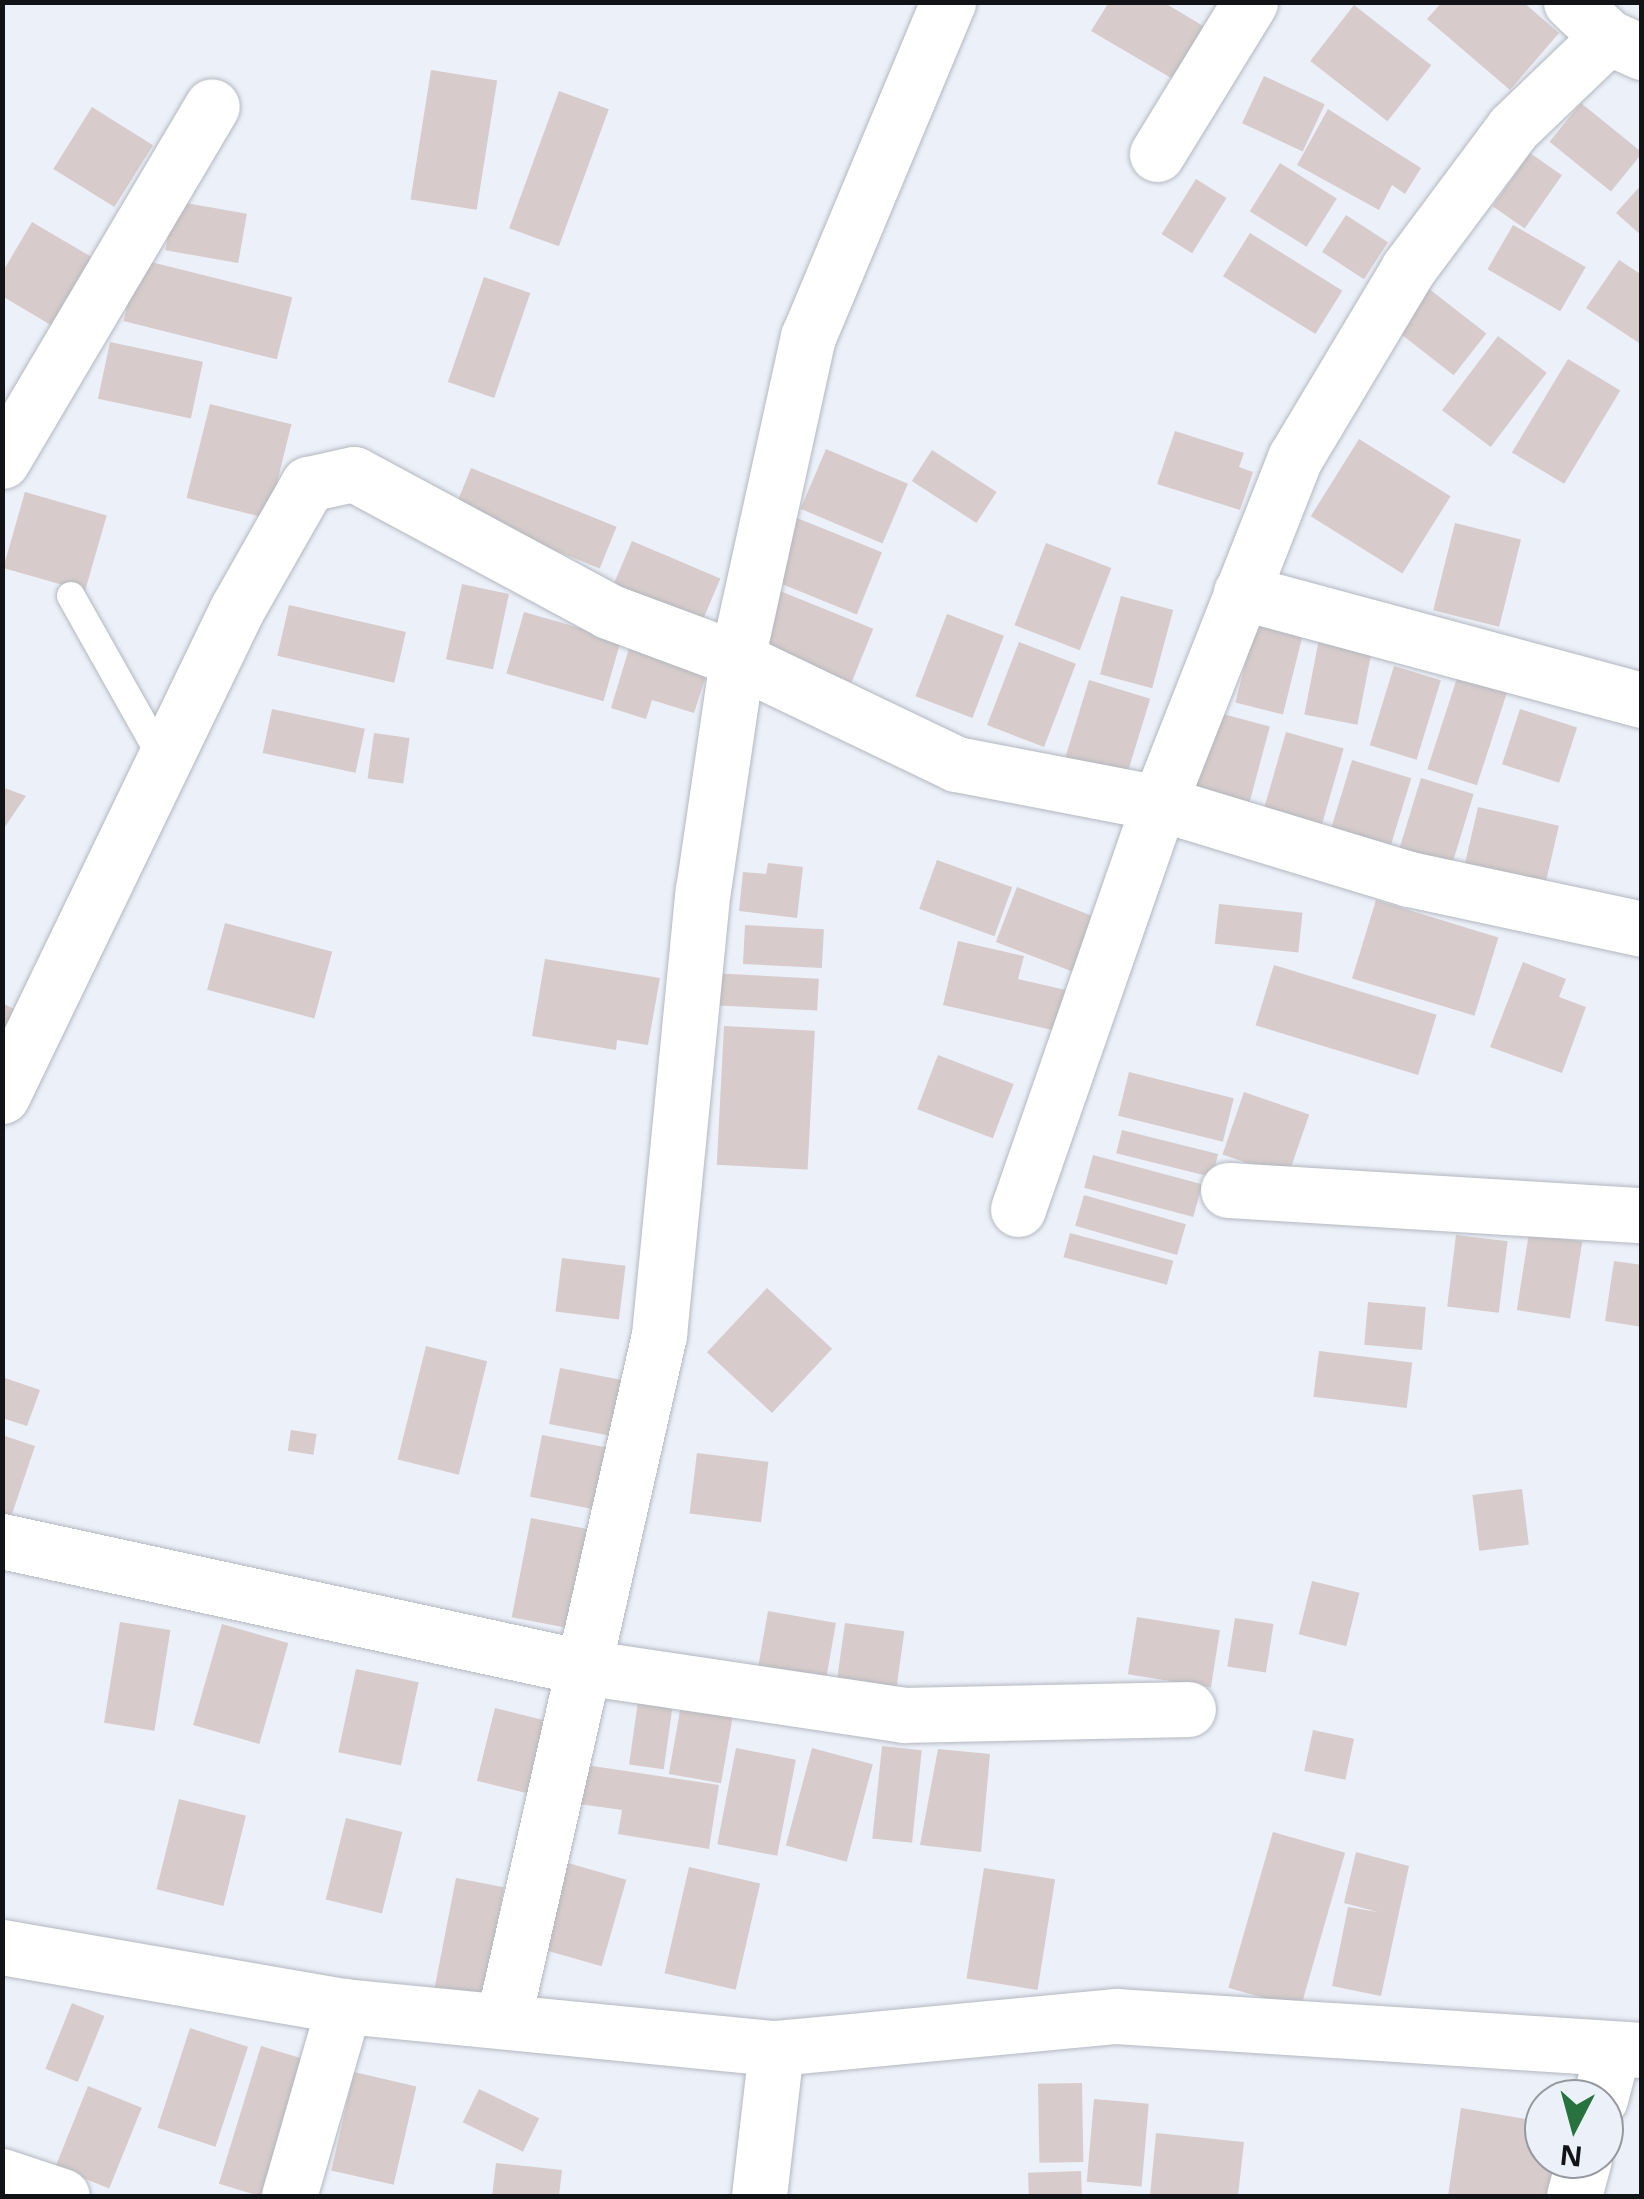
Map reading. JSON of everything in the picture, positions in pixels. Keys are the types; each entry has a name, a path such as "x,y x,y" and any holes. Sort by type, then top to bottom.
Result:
{"street":[{"path":"503,2021 578,1666 659,1335 703,890 737,659 808,337 948,2"},
{"path":"1157,154 1250,2"},
{"path":"1018,1210 1159,802 1296,458 1408,269 1514,128 1607,31"},
{"path":"2,460 212,106"},
{"path":"2,1096 161,756 308,484 354,474 608,611 737,659 956,764 1159,802 1410,879 1642,929"},
{"path":"1241,592 1642,700"},
{"path":"1228,1190 1642,1215"},
{"path":"2,1541 578,1666 904,1715 1188,1709"},
{"path":"2,1948 344,2006 776,2048 1116,2016 1618,2066"},
{"path":"289,2196 344,2006"},
{"path":"758,2196 776,2048"}],"lane":[{"path":"72,596 161,756"}],"building":[{"path":"1109,2 1163,2 1210,30 1178,82 1091,31"},
{"path":"1442,2 1523,2 1559,33 1510,90 1427,19"},
{"path":"1354,5 1431,65 1388,121 1310,61"},
{"path":"431,70 497,80 477,210 411,199"},
{"path":"1264,76 1325,104 1303,151 1242,123"},
{"path":"559,91 609,109 559,246 509,228"},
{"path":"1581,103 1642,152 1611,192 1550,142"},
{"path":"92,107 153,145 114,207 53,169"},
{"path":"1328,109 1421,168 1405,194 1392,185 1379,210 1297,165"},
{"path":"1530,153 1562,175 1525,229 1493,206"},
{"path":"1280,163 1337,199 1307,247 1250,211"},
{"path":"1196,179 1227,198 1192,253 1162,234"},
{"path":"1642,184 1642,236 1616,213"},
{"path":"174,201 247,214 238,263 165,250"},
{"path":"1346,215 1388,242 1364,279 1322,252"},
{"path":"32,222 112,269 71,337 2,296 2,273"},
{"path":"1513,225 1586,267 1560,311 1488,269"},
{"path":"1250,233 1342,291 1315,334 1223,276"},
{"path":"139,259 292,297 277,359 124,321"},
{"path":"1619,260 1642,275 1642,345 1586,308"},
{"path":"484,277 530,293 494,398 448,382"},
{"path":"1428,288 1486,334 1454,375 1395,330"},
{"path":"1498,336 1547,373 1491,447 1442,410"},
{"path":"110,342 203,362 191,418 98,399"},
{"path":"1568,359 1620,390 1564,484 1512,452"},
{"path":"210,404 292,424 268,518 187,498"},
{"path":"1175,431 1244,453 1239,467 1253,472 1240,510 1157,484"},
{"path":"1359,439 1451,496 1402,573 1311,516"},
{"path":"826,449 908,484 883,544 801,509"},
{"path":"932,450 997,492 976,523 912,481"},
{"path":"471,468 617,527 600,569 454,510"},
{"path":"25,492 107,515 85,591 3,568"},
{"path":"792,516 882,552 857,614 767,578"},
{"path":"1455,523 1521,539 1499,627 1433,610"},
{"path":"632,541 720,579 698,631 610,593"},
{"path":"1046,543 1111,568 1080,650 1014,625"},
{"path":"462,584 509,594 493,669 446,659"},
{"path":"775,589 873,629 852,682 753,643"},
{"path":"1121,596 1173,610 1152,688 1100,674"},
{"path":"289,605 406,632 394,683 277,656"},
{"path":"524,612 621,640 603,701 506,674"},
{"path":"947,614 1004,636 972,718 915,696"},
{"path":"1255,624 1303,636 1283,714 1235,703"},
{"path":"634,632 712,657 694,713 652,700 646,719 611,708"},
{"path":"1320,634 1373,644 1357,725 1304,714"},
{"path":"1019,642 1076,664 1044,747 987,725"},
{"path":"1394,666 1441,680 1417,760 1370,745"},
{"path":"1458,675 1507,691 1477,785 1427,769"},
{"path":"1089,680 1150,699 1127,776 1065,757"},
{"path":"272,709 365,729 356,773 263,753"},
{"path":"1520,709 1577,728 1559,783 1502,764"},
{"path":"1208,710 1270,727 1247,813 1185,797"},
{"path":"1286,732 1344,749 1318,838 1260,821"},
{"path":"374,733 410,738 403,784 368,779"},
{"path":"1352,760 1411,778 1387,857 1328,838"},
{"path":"1421,778 1474,794 1449,874 1396,858"},
{"path":"2,787 26,796 2,831"},
{"path":"1478,807 1559,826 1543,896 1462,877"},
{"path":"937,860 1012,887 994,936 919,909"},
{"path":"768,863 803,867 797,918 739,911 743,872 766,874"},
{"path":"1017,887 1117,925 1096,980 996,942"},
{"path":"1376,900 1498,937 1474,1016 1352,978"},
{"path":"1219,904 1303,913 1298,953 1215,944"},
{"path":"225,923 332,952 314,1018 207,990"},
{"path":"745,925 824,929 822,968 743,964"},
{"path":"958,941 1024,956 1018,979 1070,991 1061,1032 943,1005"},
{"path":"545,959 660,978 648,1045 617,1040 616,1050 532,1036"},
{"path":"1523,962 1566,979 1559,997 1586,1007 1562,1073 1490,1047"},
{"path":"1274,965 1437,1015 1418,1075 1256,1025"},
{"path":"711,973 819,979 817,1011 709,1005"},
{"path":"2,1003 18,1011 2,1039"},
{"path":"724,1026 815,1031 808,1170 717,1165"},
{"path":"938,1055 1014,1084 993,1138 917,1109"},
{"path":"1129,1072 1234,1098 1223,1142 1118,1116"},
{"path":"1244,1092 1309,1114 1288,1177 1223,1154"},
{"path":"1122,1130 1218,1154 1212,1177 1116,1153"},
{"path":"1093,1155 1202,1184 1193,1217 1084,1188"},
{"path":"1084,1195 1186,1224 1177,1255 1075,1226"},
{"path":"1070,1233 1173,1261 1167,1285 1064,1257"},
{"path":"1529,1233 1582,1241 1570,1318 1517,1310"},
{"path":"1456,1235 1508,1241 1499,1313 1447,1306"},
{"path":"562,1258 626,1266 619,1319 555,1312"},
{"path":"1614,1261 1642,1265 1642,1327 1605,1321"},
{"path":"767,1288 832,1349 772,1413 707,1352"},
{"path":"1368,1302 1426,1307 1422,1350 1364,1345"},
{"path":"426,1346 487,1361 459,1475 398,1460"},
{"path":"1319,1351 1412,1362 1407,1408 1313,1397"},
{"path":"560,1368 625,1381 614,1437 549,1424"},
{"path":"2,1377 40,1390 27,1426 2,1418"},
{"path":"291,1430 317,1434 313,1455 288,1451"},
{"path":"2,1435 35,1446 9,1523 2,1521"},
{"path":"542,1435 611,1448 599,1510 530,1497"},
{"path":"697,1453 768,1462 761,1522 690,1514"},
{"path":"1522,1489 1529,1545 1479,1551 1472,1495"},
{"path":"531,1518 591,1530 572,1629 512,1617"},
{"path":"1312,1581 1360,1593 1346,1646 1299,1634"},
{"path":"768,1611 836,1623 824,1693 756,1681"},
{"path":"1137,1617 1220,1630 1211,1687 1128,1674"},
{"path":"1235,1618 1274,1624 1266,1672 1227,1666"},
{"path":"120,1622 170,1630 154,1731 104,1723"},
{"path":"845,1623 904,1631 895,1698 836,1689"},
{"path":"222,1624 288,1643 259,1744 193,1725"},
{"path":"356,1669 419,1682 401,1765 338,1752"},
{"path":"638,1701 673,1706 664,1769 629,1764"},
{"path":"681,1705 733,1714 721,1783 669,1774"},
{"path":"495,1708 553,1723 535,1795 477,1781"},
{"path":"1313,1730 1354,1739 1345,1780 1304,1771"},
{"path":"882,1746 922,1750 912,1843 872,1838"},
{"path":"736,1748 796,1760 777,1856 717,1844"},
{"path":"812,1748 873,1764 847,1862 786,1846"},
{"path":"938,1749 990,1754 981,1852 920,1845"},
{"path":"579,1764 719,1785 709,1849 618,1834 622,1810 572,1803"},
{"path":"179,1799 246,1816 223,1906 157,1889"},
{"path":"346,1818 402,1832 382,1914 326,1900"},
{"path":"1273,1832 1345,1853 1300,2008 1228,1988"},
{"path":"1356,1852 1409,1866 1381,1996 1332,1986 1348,1907 1378,1912 1344,1903"},
{"path":"561,1861 626,1880 602,1966 536,1948"},
{"path":"689,1867 760,1883 736,1990 664,1973"},
{"path":"984,1868 1055,1879 1038,1990 966,1979"},
{"path":"456,1878 504,1887 483,1998 434,1989"},
{"path":"72,2003 104,2016 78,2082 45,2069"},
{"path":"190,2028 248,2047 216,2147 158,2128"},
{"path":"261,2046 322,2065 282,2196 259,2196 219,2184"},
{"path":"354,2072 416,2086 394,2185 331,2170"},
{"path":"1082,2083 1083,2162 1039,2163 1038,2084"},
{"path":"88,2086 142,2108 109,2188 55,2167"},
{"path":"479,2089 539,2118 523,2152 463,2122"},
{"path":"1094,2099 1149,2104 1142,2186 1087,2182"},
{"path":"1461,2108 1524,2119 1524,2179 1554,2179 1551,2196 1448,2196"},
{"path":"1156,2133 1244,2142 1238,2196 1150,2196"},
{"path":"496,2163 562,2170 559,2196 492,2196"},
{"path":"1081,2171 1082,2196 1029,2196 1028,2173"}]}
